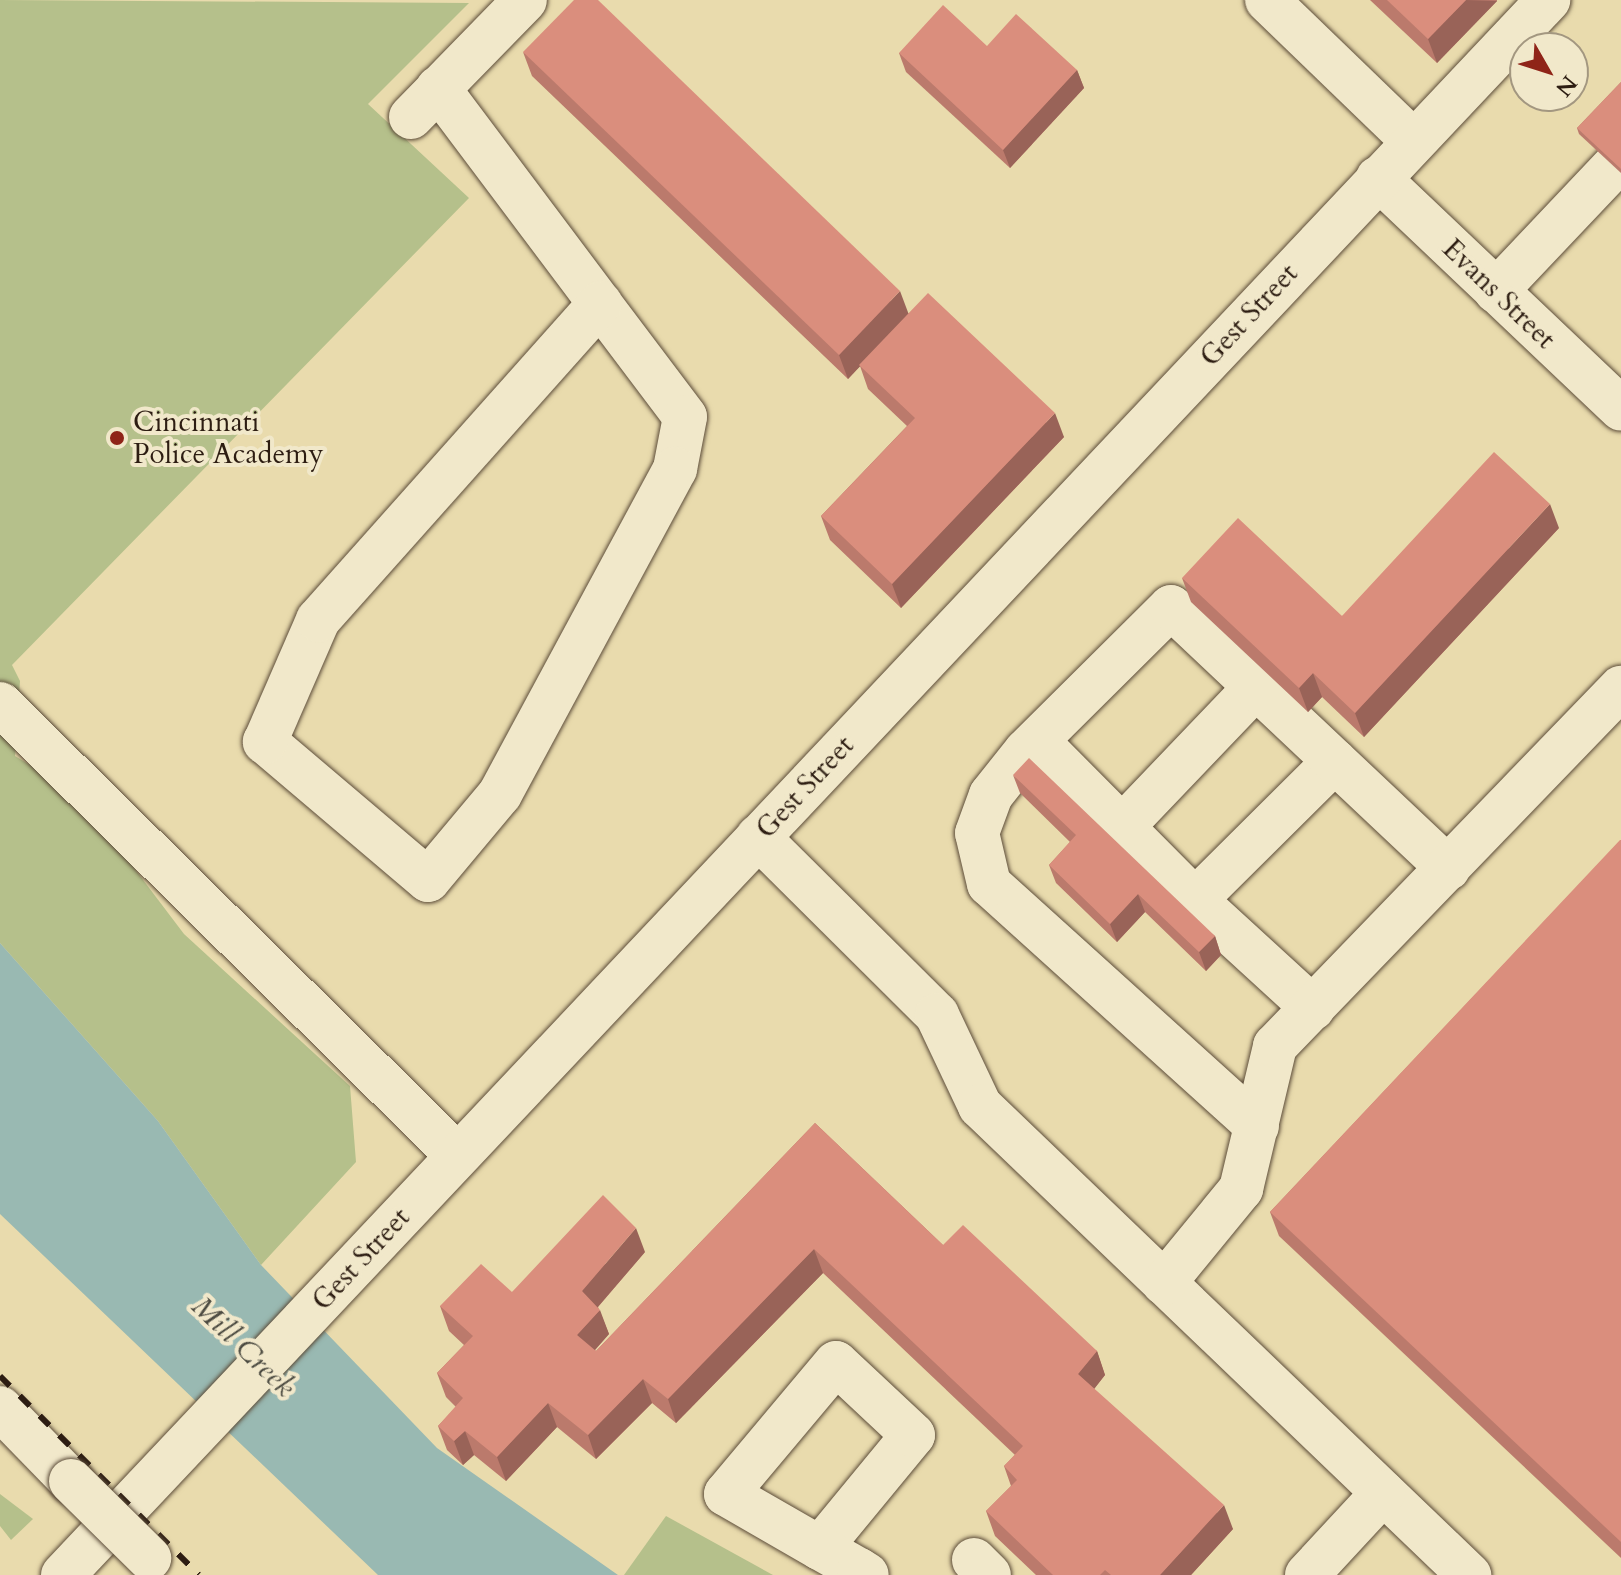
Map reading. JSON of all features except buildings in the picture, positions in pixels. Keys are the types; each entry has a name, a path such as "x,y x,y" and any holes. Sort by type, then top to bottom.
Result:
{"street":[{"path":"525,0 424,103 600,304 685,417 675,469 500,794 428,880 265,742 318,620 600,304"},
{"path":"1267,0 1413,141"},
{"name":"Gest Street","path":"63,1575 1541,2"},
{"path":"1496,291 1621,159"},
{"name":"Evans Street","path":"1378,178 1621,409"},
{"path":"1257,1126 989,884 977,833 991,795 1037,741 1171,607 1448,868"},
{"path":"1122,827 1256,687"},
{"path":"1164,1283 1241,1189 1275,1046 1621,688"},
{"path":"0,704 458,1156"},
{"path":"1037,741 1195,900 1313,1008"},
{"path":"1195,900 1335,761"},
{"path":"758,837 937,1015 980,1106 1469,1575"},
{"path":"0,1408 158,1566"},
{"path":"1307,1575 1383,1493"},
{"path":"820,1548 867,1575"}],"green space":[{"name":"Cincinnati Police Academy","path":"0,0 469,3 368,104 469,198 12,665 20,681 15,756 78,794 184,934 350,1086 356,1162 261,1265 158,1121 0,943"},
{"path":"0,1494 33,1519 11,1540 0,1526"},
{"path":"666,1516 773,1575 624,1575"}],"water":[{"name":"Mill Creek","path":"0,943 158,1121 261,1265 437,1448 618,1575 378,1575 0,1214"}],"railway":[{"path":"0,1376 199,1575"}],"place":[{"name":"Cincinnati Police Academy","path":"117,438"}]}
